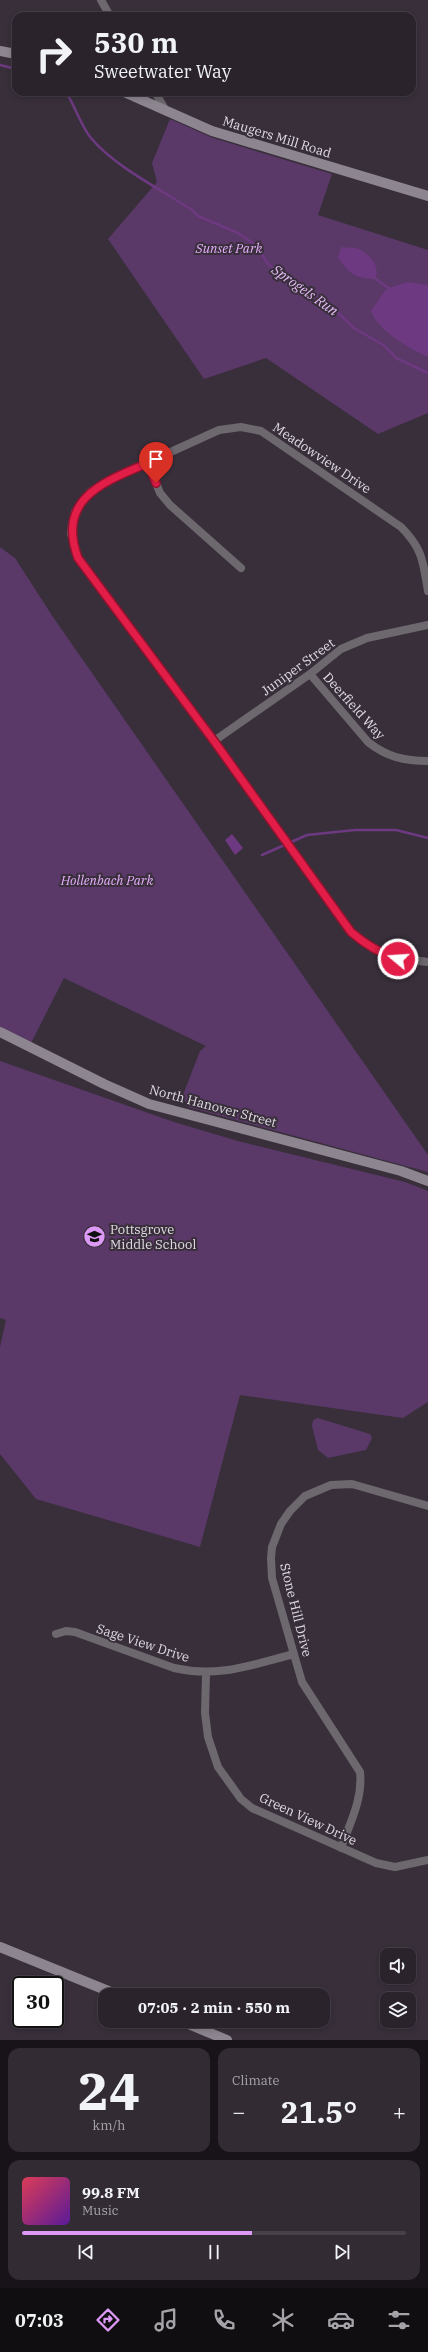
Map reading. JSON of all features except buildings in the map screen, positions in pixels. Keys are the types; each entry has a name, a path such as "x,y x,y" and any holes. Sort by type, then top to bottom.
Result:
{"street":[{"path":"101,0 108,12"},
{"path":"0,51 12,53"},
{"name":"Maugers Mill Road","path":"133,96 219,134 428,196"},
{"path":"157,96 166,111"},
{"name":"Meadowview Drive","path":"428,591 421,553 412,538 401,527 261,431 241,427 219,430 107,481 90,492 81,502 75,512 72,524 71,534 73,546 78,558 214,741 351,932 367,946 382,954 398,959 428,962"},
{"path":"148,463 160,493 170,505 241,568"},
{"name":"Juniper Street","path":"214,741 310,674 341,649 366,638 428,625"},
{"name":"Deerfield Way","path":"310,674 368,742 378,751 407,761 428,760"},
{"name":"North Hanover Street","path":"0,1032 104,1084 150,1104 401,1171 428,1181"},
{"name":"Stone Hill Drive","path":"341,1848 359,1800 361,1785 360,1772 310,1697 302,1682 272,1578 270,1558 276,1534 290,1511 305,1496 317,1490 342,1484 352,1484 428,1506"},
{"name":"Sage View Drive","path":"56,1634 66,1631 75,1632 174,1668 206,1672 223,1672 294,1654"},
{"name":"Green View Drive","path":"206,1672 205,1714 208,1737 218,1767 228,1783 252,1808 341,1848 387,1866 406,1866 428,1860"},
{"path":"0,1947 101,1988"},
{"path":"198,2028 227,2040"}],"green space":[{"name":"Sunset Park","path":"170,119 213,138 332,174 318,215 428,250 428,413 378,434 266,358 204,379 108,239 157,182 152,163"},
{"name":"Hollenbach Park","path":"0,547 15,558 53,617 428,1155 428,1172 188,1107 190,1103 181,1100 200,1051 206,1046 64,978 31,1043 0,1027"},
{"path":"0,1061 174,1122 238,1141 405,1182 428,1191 428,1402 403,1418 240,1395 200,1547 36,1499 0,1454 0,1347 6,1320 0,1318"},
{"path":"318,1418 370,1434 372,1438 366,1450 328,1458 318,1450 312,1426 313,1420"}],"shaded area":[{"path":"341,247 357,248 371,258 377,271 375,279 362,278 349,271 338,258"},
{"path":"407,282 428,285 428,357 395,338 381,326 371,311 386,289"},
{"path":"232,834 243,848 235,855 225,840"}],"waterway":[{"name":"Sprogels Run","path":"0,65 12,68"},
{"name":"Sprogels Run","path":"68,96 87,133 112,158 138,177 192,210 198,216 238,233 257,246 267,263 274,269 294,279 314,293 324,305 336,311 354,328 385,346 396,358 428,373"},
{"path":"373,277 390,289"},
{"path":"262,855 307,835 355,830 396,830 428,838"}],"place":[{"name":"Pottsgrove Middle School","path":"95,1236"}],"route":[{"path":"156,483 148,463 107,481 90,492 75,512 72,524 71,534 73,546 78,558 214,741 351,932 367,946 382,954 398,959"}]}
